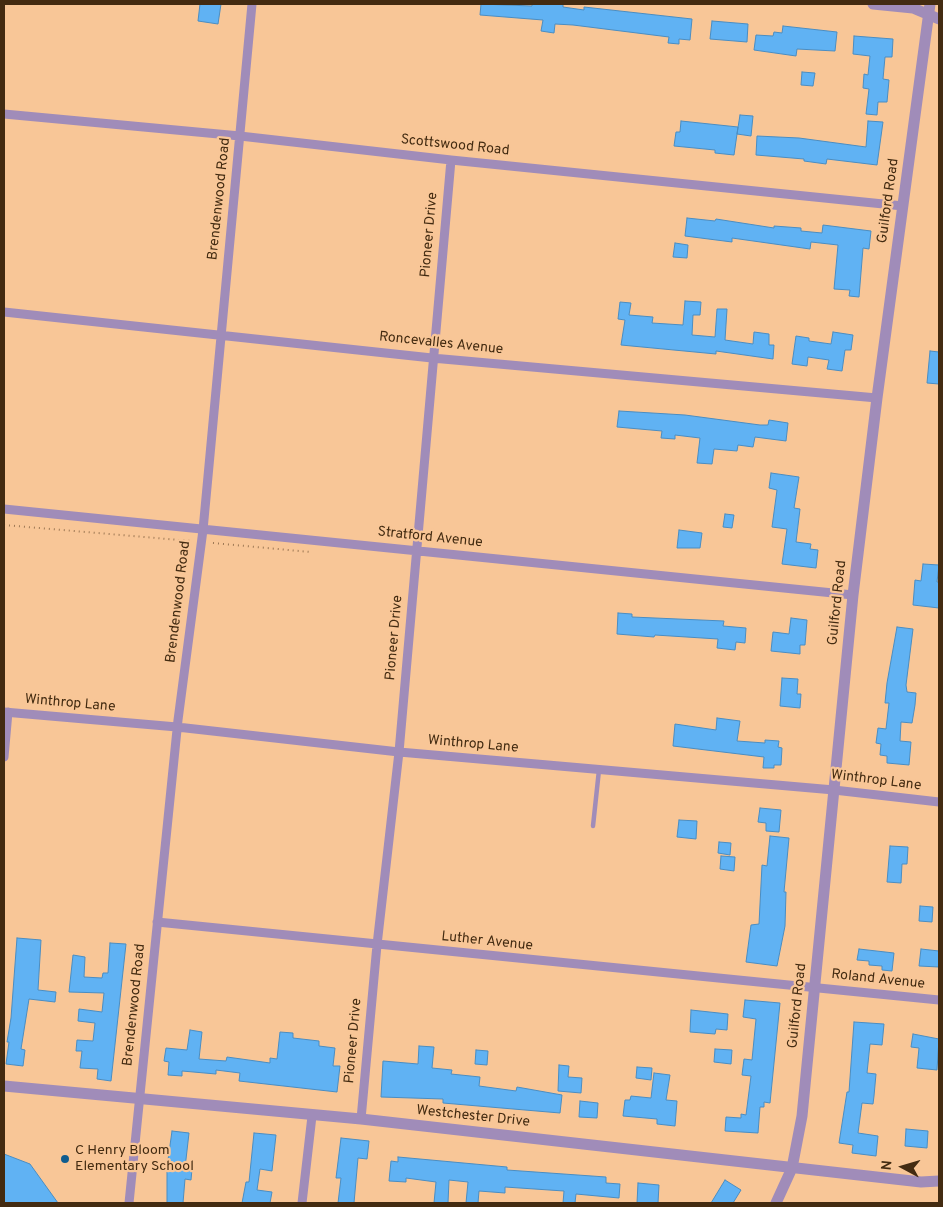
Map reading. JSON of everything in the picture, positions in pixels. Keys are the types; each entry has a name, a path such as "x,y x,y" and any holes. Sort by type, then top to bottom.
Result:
{"street":[{"name":"Brendenwood Road","path":"129,1203 177,727 203,530 252,4"},
{"path":"873,4 933,12"},
{"name":"Guilford Road","path":"776,1203 792,1168 802,1116 853,595 903,206 933,12"},
{"name":"Scottswood Road","path":"4,114 240,136 451,160 903,206"},
{"name":"Pioneer Drive","path":"361,1119 377,945 399,752 432,358 451,160"},
{"name":"Roncevalles Avenue","path":"4,312 432,358 877,398"},
{"name":"Stratford Avenue","path":"4,509 853,595"},
{"path":"4,757 6,712"},
{"name":"Winthrop Lane","path":"6,712 177,727 399,752 834,790 939,802"},
{"name":"Luther Avenue","path":"157,922 815,988"},
{"name":"Roland Avenue","path":"815,988 939,1000"},
{"name":"Westchester Drive","path":"4,1086 312,1116 361,1119 921,1182 939,1181"},
{"path":"302,1203 312,1116"}],"lane":[{"path":"593,826 599,770"}],"building":[{"path":"200,4 221,4 218,24 198,21"},
{"path":"481,4 532,6 532,4 563,4 563,7 584,10 584,7 692,19 690,40 679,39 679,44 668,43 669,37 573,25 555,24 554,33 541,31 543,20 480,15"},
{"path":"712,21 748,24 747,42 710,39"},
{"path":"783,26 837,32 835,51 797,49 796,56 754,50 756,35 773,36 774,32 782,33"},
{"path":"854,36 893,39 892,57 885,57 883,79 889,80 887,102 878,102 877,115 866,114 869,89 863,88 864,74 868,75 870,56 853,54"},
{"path":"802,72 815,73 813,86 801,85"},
{"path":"740,115 753,116 751,136 737,134"},
{"path":"681,121 738,127 734,155 715,153 715,150 674,146 676,132 680,132"},
{"path":"868,121 883,122 877,165 827,159 826,164 804,161 804,159 756,155 757,136 799,138 866,147"},
{"path":"687,218 715,221 716,219 774,228 774,226 801,228 801,231 822,233 823,225 871,231 869,249 863,248 859,297 849,296 850,290 834,289 838,245 811,242 810,249 732,238 732,242 685,236"},
{"path":"675,243 688,245 687,258 673,257"},
{"path":"685,301 701,302 700,315 693,315 692,335 715,337 717,309 727,309 725,340 753,344 754,332 769,334 769,345 774,345 773,359 716,351 716,354 621,345 625,320 618,319 620,302 631,303 629,315 653,317 652,323 683,325"},
{"path":"833,332 853,335 851,350 845,350 842,371 827,369 829,360 808,357 807,366 792,364 796,336 809,338 809,341 831,344"},
{"path":"930,351 939,352 939,384 927,383"},
{"path":"619,411 685,415 760,425 768,425 769,420 788,423 786,441 755,437 753,447 738,445 737,451 714,449 712,464 697,463 700,438 675,435 675,439 661,438 662,431 617,427"},
{"path":"771,473 799,477 794,508 800,509 796,542 811,544 810,549 818,550 816,568 782,564 787,529 772,527 777,490 769,488"},
{"path":"725,514 734,515 732,528 723,527"},
{"path":"679,530 702,533 700,548 677,548"},
{"path":"923,564 939,565 937,582 939,582 939,608 913,605 915,580 921,581"},
{"path":"618,613 632,614 632,617 724,621 723,626 746,628 745,643 736,642 735,650 717,648 718,639 617,634"},
{"path":"791,618 807,620 805,645 800,645 800,654 771,651 773,632 789,634"},
{"path":"897,627 913,629 906,685 907,692 916,693 915,705 912,723 901,722 900,741 911,742 909,765 887,763 887,756 880,755 881,744 876,743 878,728 886,729 889,703 885,703 887,683"},
{"path":"782,678 798,679 797,694 801,694 800,708 780,706"},
{"path":"717,718 740,721 737,741 765,743 765,740 779,741 778,747 782,748 781,765 774,765 774,768 763,768 764,757 673,746 675,724 716,730"},
{"path":"760,808 781,810 779,832 766,831 766,823 758,822"},
{"path":"679,820 697,821 696,839 677,837"},
{"path":"770,836 789,838 784,892 786,892 785,926 777,966 746,962 751,925 759,924 762,865 767,866"},
{"path":"719,842 731,843 730,855 718,853"},
{"path":"890,846 908,847 907,864 902,864 901,883 887,882"},
{"path":"721,856 735,857 734,871 720,869"},
{"path":"920,906 933,907 932,922 919,921"},
{"path":"17,938 41,940 38,990 56,992 55,1002 29,999 21,1049 25,1050 23,1066 6,1064"},
{"path":"110,943 126,944 111,1081 97,1079 98,1069 80,1068 82,1051 76,1051 77,1040 93,1041 95,1023 78,1021 79,1009 102,1012 104,993 69,992 73,955 85,957 84,977 102,978 103,973 108,973"},
{"path":"859,949 894,953 892,971 882,970 882,966 869,965 869,961 857,960"},
{"path":"921,949 939,951 939,967 919,966"},
{"path":"745,1000 780,1003 770,1103 764,1102 764,1107 760,1107 758,1133 725,1131 726,1117 741,1118 741,1114 746,1115 751,1076 742,1075 744,1059 752,1060 756,1019 743,1017"},
{"path":"691,1010 728,1014 727,1030 716,1029 715,1034 690,1032"},
{"path":"854,1022 884,1024 882,1045 870,1044 867,1073 876,1074 873,1104 862,1103 858,1133 878,1136 876,1156 852,1153 853,1145 839,1143 847,1092 849,1092"},
{"path":"190,1030 202,1032 199,1059 226,1061 227,1057 270,1063 270,1058 277,1059 280,1032 293,1033 293,1038 319,1041 319,1046 335,1048 333,1066 340,1066 337,1092 239,1081 240,1073 216,1070 216,1074 182,1071 182,1076 168,1075 169,1062 164,1061 166,1048 187,1050"},
{"path":"913,1034 939,1039 937,1070 917,1068 919,1048 911,1047"},
{"path":"419,1046 434,1047 432,1068 452,1070 451,1074 480,1077 479,1086 516,1091 517,1087 562,1095 560,1113 443,1103 443,1099 381,1097 383,1061 418,1064"},
{"path":"715,1049 732,1050 731,1064 714,1062"},
{"path":"476,1050 488,1051 487,1065 475,1064"},
{"path":"559,1065 569,1066 568,1077 582,1078 581,1093 558,1091"},
{"path":"637,1067 652,1068 651,1080 636,1078"},
{"path":"654,1073 670,1075 666,1100 677,1101 675,1126 657,1124 657,1119 623,1116 625,1100 630,1100 631,1096 651,1098"},
{"path":"580,1101 598,1103 597,1118 579,1117"},
{"path":"906,1129 928,1131 927,1148 905,1146"},
{"path":"172,1131 189,1133 185,1168 192,1169 191,1180 185,1179 183,1203 167,1203 167,1167"},
{"path":"254,1133 276,1135 272,1171 260,1169 257,1190 272,1192 270,1203 242,1203 246,1182 249,1182"},
{"path":"341,1138 369,1141 367,1159 358,1158 354,1203 338,1203 341,1178 336,1178"},
{"path":"4,1154 30,1164 58,1203 4,1203"},
{"path":"398,1157 507,1167 507,1170 606,1177 606,1183 620,1184 619,1198 576,1194 575,1203 563,1203 564,1191 505,1187 505,1193 479,1191 478,1203 466,1203 468,1182 449,1180 448,1203 434,1203 436,1182 406,1178 406,1182 389,1181 391,1161 398,1162"},
{"path":"725,1180 741,1190 733,1203 711,1203"},
{"path":"638,1183 659,1185 658,1203 637,1203"}],"place":[{"name":"C Henry Bloom Elementary School","path":"65,1159"}]}
